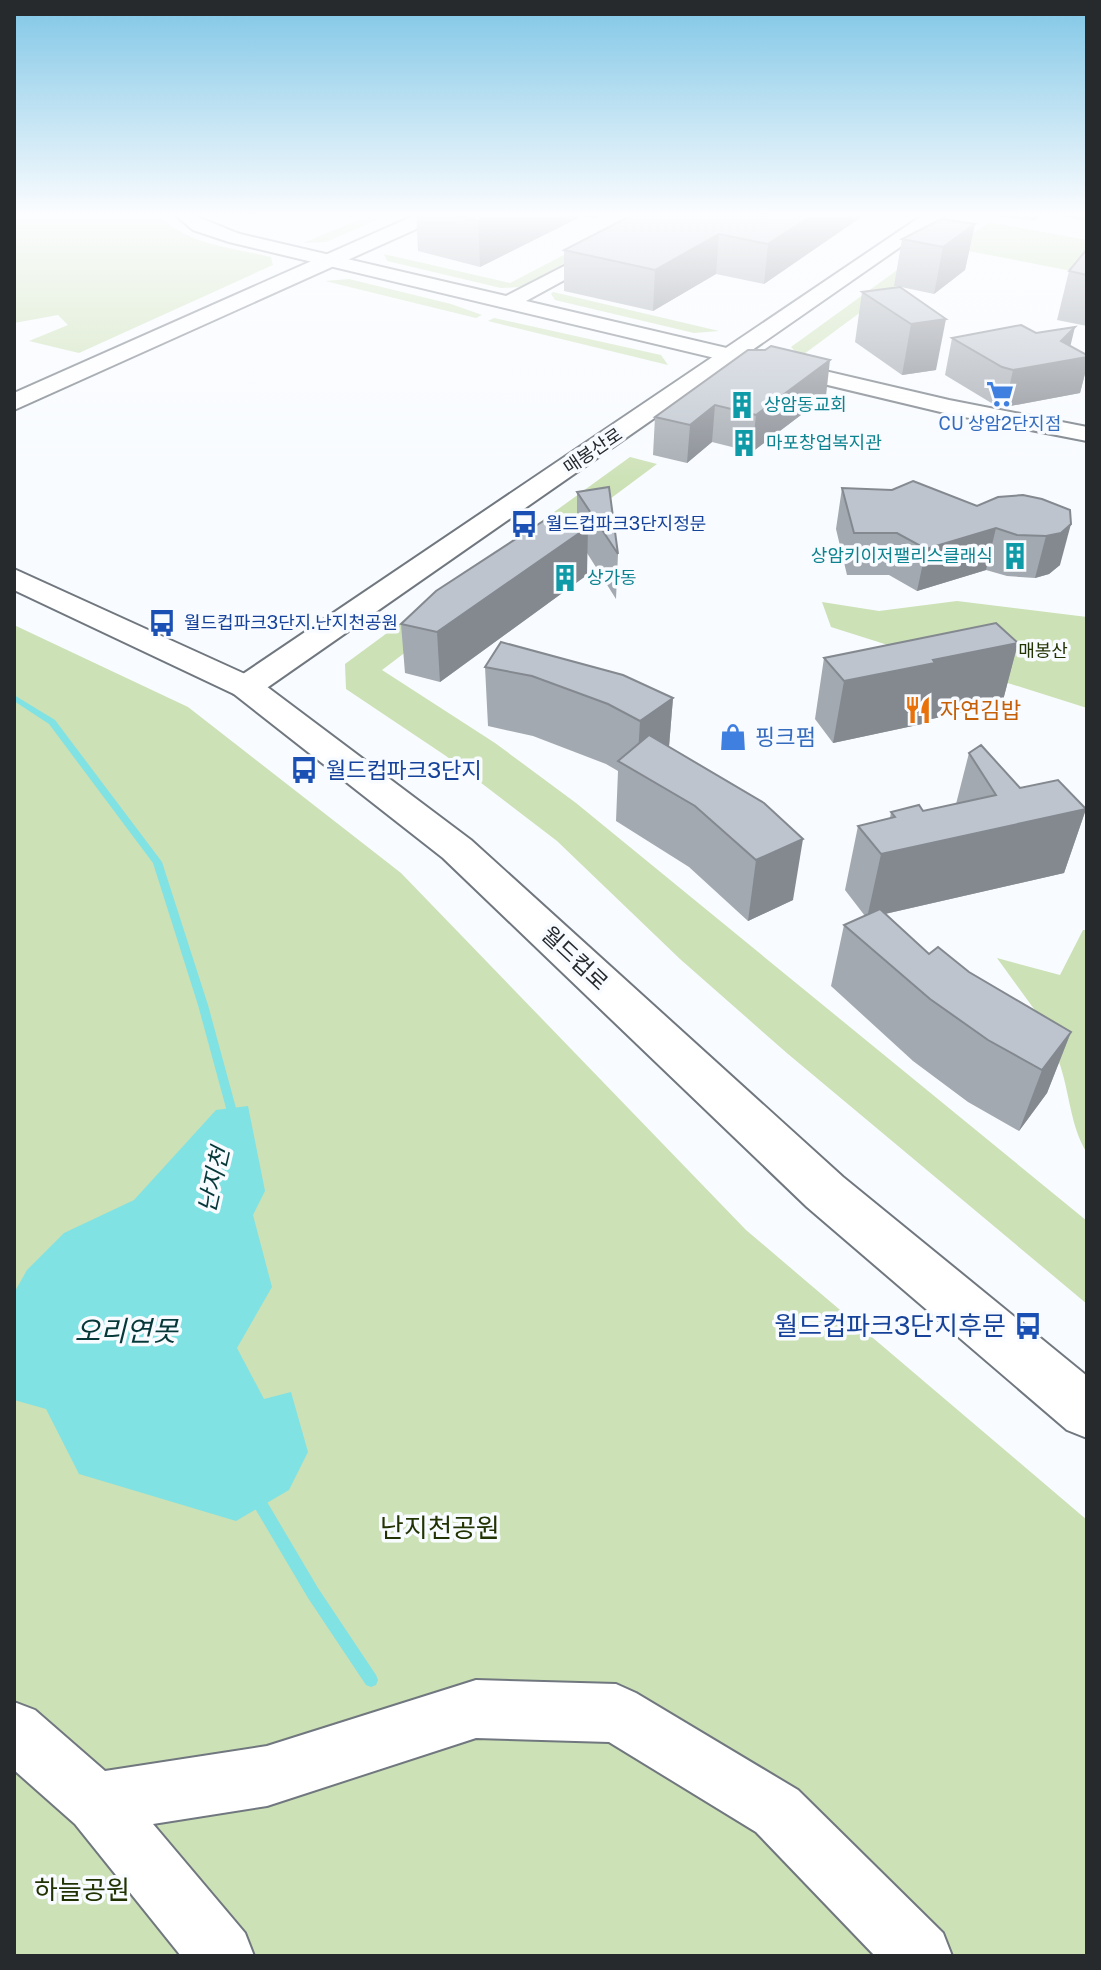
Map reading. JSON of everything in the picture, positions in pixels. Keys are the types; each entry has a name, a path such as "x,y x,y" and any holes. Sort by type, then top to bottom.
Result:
{"main road":[{"path":"14,402 231,305"},
{"name":"매봉산로","path":"246,687 807,305"},
{"name":"월드컵로","path":"14,578 246,687 457,849 825,1192 1087,1411"}],"street":[{"path":"516,305 949,407 1087,434"},
{"path":"96,1803 267,1776 476,1709 616,1713 777,1811 920,1956"},
{"path":"14,1731 96,1803 222,1956"}],"green space":[{"path":"14,305 185,305 79,353 29,341 68,325 58,315 14,323"},
{"path":"423,305 454,305 482,315 476,318"},
{"path":"576,305 608,305 719,331 694,333"},
{"path":"849,305 870,305 800,357 791,347"},
{"path":"494,318 661,355 668,365 488,321"},
{"path":"630,457 657,464 513,571 492,557"},
{"path":"459,580 489,589 382,670 495,743 576,803 1087,1221 1087,1304 788,1054 680,959 557,841 446,756 346,689 345,664"},
{"name":"매봉산","path":"957,601 1087,617 1087,708 831,627 822,602 879,611"},
{"name":"난지천공원","path":"14,625 188,707 401,873 746,1230 1087,1520 1087,1956 14,1956"},
{"path":"1083,930 1087,930 1087,1153 1077,1132 1059,1062 1044,1059 1042,1020 997,958 1060,975"}],"water":[{"name":"오리연못","path":"248,1106 265,1191 253,1215 272,1287 237,1348 264,1399 291,1392 308,1452 289,1490 236,1521 79,1474 46,1409 14,1400 14,1293 27,1270 64,1233 134,1200 216,1110"}],"building":[{"path":"882,305 926,305 946,319 911,324"},
{"path":"1021,325 1036,333 1075,327 1061,341 1087,357 1013,370 1002,367 952,338"},
{"path":"771,346 830,360 756,415 715,405 690,425 655,417 748,350 765,350"},
{"path":"913,481 977,506 998,497 1023,495 1042,499 1070,510 1071,524 1061,533 1046,536 1017,535 996,528 926,549 897,533 854,533 842,488 892,490"},
{"path":"609,487 618,554 577,492"},
{"path":"551,516 588,527 437,632 401,624 436,591"},
{"path":"996,623 1018,643 844,681 824,658"},
{"path":"501,642 623,675 673,698 640,721 608,704 532,676 485,667"},
{"path":"649,735 764,803 803,839 756,860 695,806 618,761"},
{"path":"981,745 1020,788 1058,780 1086,809 881,854 858,826 895,817 891,812 919,805 923,811 996,795 969,753"},
{"path":"880,909 929,954 938,947 969,972 1071,1032 1042,1070 988,1040 930,999 844,925"}],"waterway":[{"name":"난지천","path":"14,697 52,722 157,862 203,1005 231,1108 228,1118"},
{"name":"난지천","path":"255,1495 313,1593 371,1680"}],"place":[{"name":"CU 상암2단지점","path":"1000,394"},
{"name":"상암동교회","path":"742,405"},
{"name":"마포창업복지관","path":"744,443"},
{"name":"월드컵파크3단지정문","path":"524,524"},
{"name":"상암키이저팰리스클래식","path":"1015,556"},
{"name":"상가동","path":"565,578"},
{"name":"월드컵파크3단지.난지천공원","path":"162,623"},
{"name":"자연김밥","path":"918,710"},
{"name":"핑크펌","path":"733,737"},
{"name":"월드컵파크3단지","path":"304,770"},
{"name":"월드컵파크3단지후문","path":"1028,1326"}],"park label":[{"name":"하늘공원","path":"82,1890"}]}
